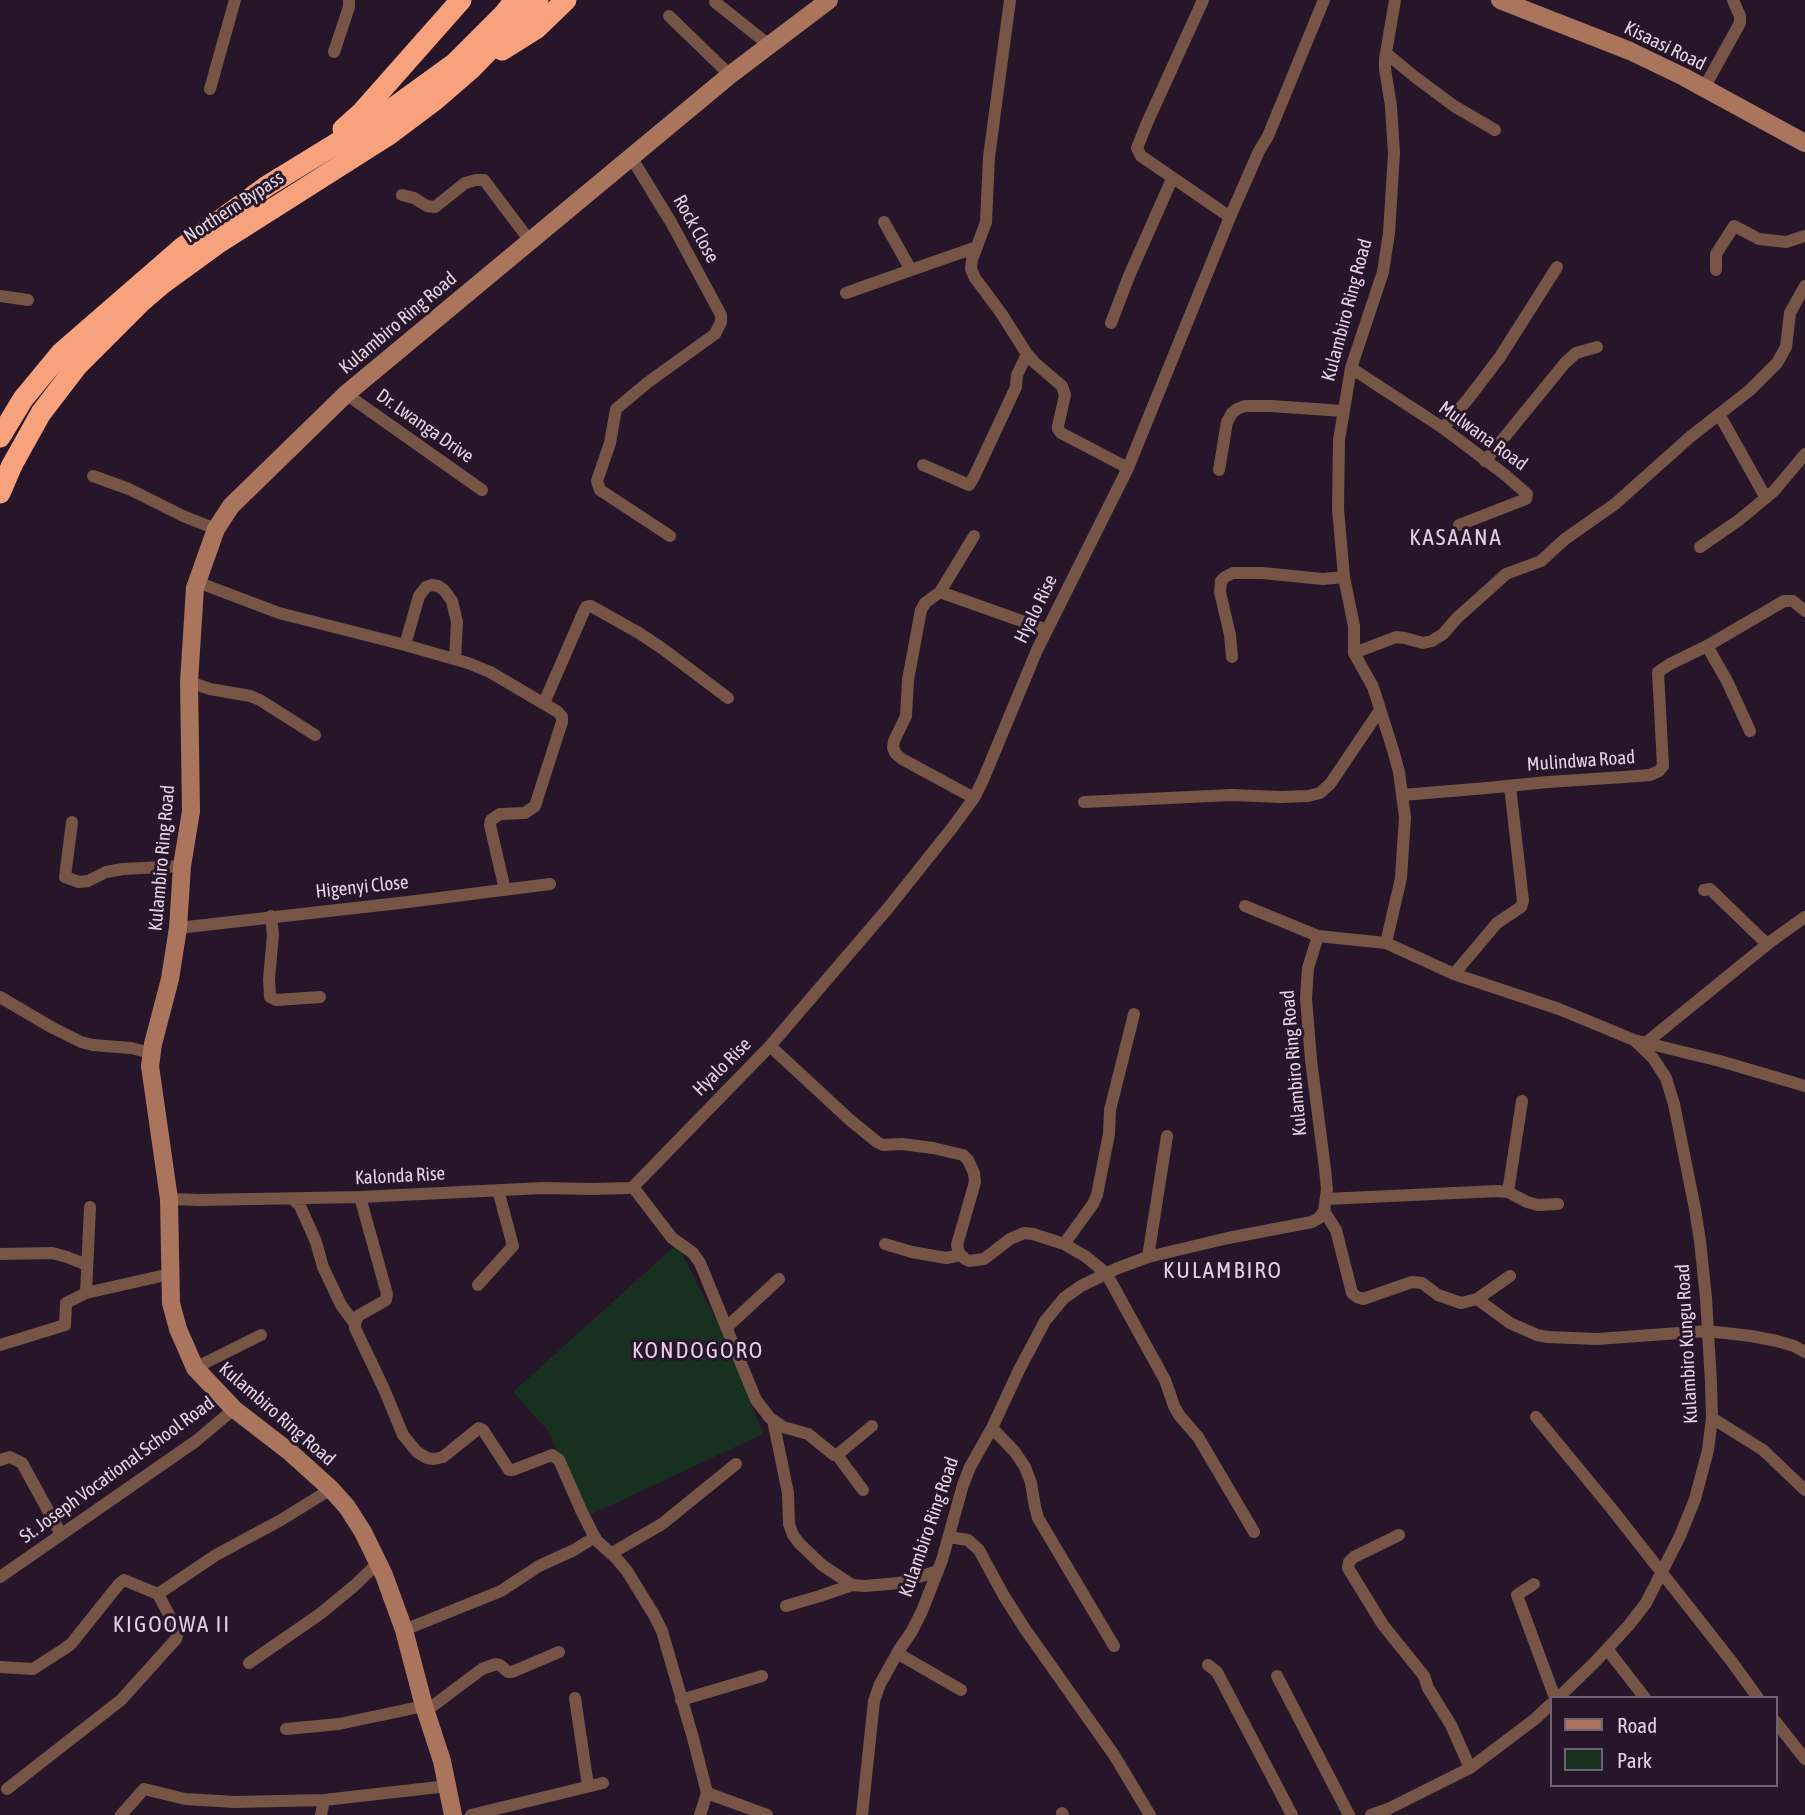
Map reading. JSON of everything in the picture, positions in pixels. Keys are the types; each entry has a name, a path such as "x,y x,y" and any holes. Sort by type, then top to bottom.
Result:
{"highway":[{"path":"308,161 362,112 461,0"},
{"name":"Northern Bypass","path":"0,437 23,399 61,353 183,247 267,186 386,113 456,63 515,0"},
{"name":"Northern Bypass","path":"0,493 41,413 77,366 141,302 209,250 387,136 435,100 472,68 538,0"},
{"path":"472,68 537,28 566,0"}],"street":[{"path":"210,89 235,0"},
{"path":"334,52 349,0"},
{"name":"Kulambiro Ring Road","path":"453,1815 448,1786 404,1630 379,1562 363,1532 331,1489 291,1453 234,1409 195,1368 178,1329 172,1303 169,1199 150,1066 170,979 178,928 181,866 191,811 189,682 197,582 216,529 231,506 346,394 730,75 830,0"},
{"path":"1010,0 989,157 986,222 971,269 1027,354 1065,390 1058,426 1061,433 1128,468"},
{"path":"1203,0 1138,148 1141,156 1230,217"},
{"name":"Hyalo Rise","path":"633,1187 769,1046 889,908 974,798 1047,630 1128,468 1230,217 1268,136 1324,0"},
{"name":"Kulambiro Ring Road","path":"1386,943 1401,878 1405,817 1393,750 1373,687 1354,653 1354,626 1344,577 1338,509 1339,440 1343,411 1351,368 1382,272 1389,233 1394,153 1385,69 1395,0"},
{"name":"Kisaasi Road","path":"1500,0 1630,51 1805,143"},
{"path":"1704,88 1740,23 1733,0"},
{"path":"715,2 769,45"},
{"path":"669,16 730,75"},
{"path":"1386,53 1454,106 1495,130"},
{"name":"Rock Close","path":"631,157 672,224 721,315 721,322 715,334 616,409 610,443 597,481 600,490 670,536"},
{"path":"1111,323 1172,179"},
{"path":"402,195 435,207 465,183 484,180 530,241"},
{"path":"884,222 911,270"},
{"path":"1716,270 1716,254 1734,226 1759,239 1786,242 1805,236"},
{"path":"846,293 977,247"},
{"path":"1443,428 1500,357 1558,267"},
{"path":"1354,653 1396,637 1413,642 1432,641 1443,634 1506,574 1541,561 1564,539 1615,504 1690,437 1750,390 1777,363 1786,347 1790,313 1805,286"},
{"path":"0,296 28,300"},
{"path":"1485,461 1565,363 1576,353 1597,347"},
{"path":"923,465 969,485 1016,387 1017,375 1027,354"},
{"name":"Mulwana Road","path":"1351,368 1443,428 1522,488 1527,496 1526,499 1459,525"},
{"name":"Dr. Lwanga Drive","path":"346,394 482,490"},
{"path":"1219,470 1227,422 1237,409 1271,406 1343,411"},
{"path":"1718,414 1766,498"},
{"path":"1700,547 1766,498 1805,453"},
{"path":"93,476 130,489 216,529"},
{"path":"974,536 940,592 925,603 921,610 908,680 906,716 894,741 896,754 902,759 974,798"},
{"path":"1232,657 1220,592 1221,581 1225,577 1233,573 1323,579 1344,577"},
{"path":"197,582 279,613 455,659 490,672 558,712 562,722 535,806 525,813 500,814 491,820 505,890"},
{"path":"405,645 419,596 426,587 438,586 452,601 457,622 455,659"},
{"path":"940,592 1047,630"},
{"name":"Mulindwa Road","path":"1402,795 1624,778 1650,775 1659,771 1663,766 1658,672 1784,601 1793,601 1805,611"},
{"path":"544,703 583,611 591,606 663,649 728,698"},
{"path":"1707,646 1727,681 1750,732"},
{"path":"189,682 260,700 315,735"},
{"path":"1084,802 1320,793 1330,784 1380,710"},
{"path":"1454,974 1497,923 1521,907 1523,901 1510,786"},
{"path":"72,822 65,877 79,882 123,869 181,866"},
{"name":"Higenyi Close","path":"178,928 550,884"},
{"path":"1704,890 1710,889 1767,944"},
{"path":"1245,906 1318,936 1386,943 1454,974 1559,1009 1634,1040 1803,1081"},
{"path":"271,916 273,935 270,997 276,1000 320,997"},
{"path":"1647,1042 1767,944 1805,917"},
{"name":"Kulambiro Ring Road","path":"862,1815 874,1701 880,1684 912,1631 938,1571 970,1467 1045,1321 1064,1298 1081,1286 1148,1257 1312,1222 1319,1218 1325,1205 1327,1189 1306,998 1308,968 1318,936"},
{"path":"0,998 81,1042 151,1053"},
{"path":"1064,1244 1089,1211 1097,1195 1109,1134 1110,1110 1134,1014"},
{"name":"Kulambiro Kungu Road","path":"1558,1696 1607,1649 1646,1603 1680,1536 1695,1499 1708,1450 1712,1418 1700,1241 1674,1104 1666,1078 1653,1058 1634,1040"},
{"path":"769,1046 850,1121 877,1142 883,1145 902,1144 933,1148 963,1155 968,1160 975,1182 957,1245 961,1255 970,1261 984,1259 1010,1239 1024,1233 1045,1236 1064,1244 1106,1273 1165,1380 1179,1415 1198,1437 1254,1532"},
{"path":"1508,1192 1522,1101"},
{"path":"1148,1257 1167,1136"},
{"path":"633,1187 672,1238 700,1263 756,1401 783,1427 808,1434 837,1455 863,1490"},
{"name":"Kalonda Rise","path":"169,1199 360,1198 543,1188 633,1187"},
{"path":"478,1285 513,1246 498,1190"},
{"path":"1510,1276 1478,1298 1461,1303 1438,1294 1422,1283 1412,1282 1363,1299 1357,1297 1353,1293 1336,1230 1325,1205 1508,1192 1538,1205 1558,1204"},
{"path":"355,1324 358,1317 386,1300 387,1294 360,1198"},
{"path":"293,1199 300,1206 316,1242 323,1267 341,1305 355,1324 357,1334 403,1436 411,1447 427,1458 439,1459 479,1428 509,1470 552,1455 561,1465 598,1542 612,1553 627,1571 662,1631 707,1793 700,1815"},
{"path":"86,1293 90,1208"},
{"path":"885,1244 946,1258 961,1255"},
{"path":"0,1254 52,1253 87,1265"},
{"path":"0,1345 65,1325 65,1303 86,1293 170,1274"},
{"path":"727,1327 779,1279"},
{"path":"1478,1298 1510,1323 1548,1337 1597,1339 1707,1331 1777,1341 1805,1352"},
{"path":"195,1368 261,1335"},
{"name":"St. Joseph Vocational School Road","path":"0,1577 196,1441 234,1409"},
{"path":"1536,1417 1611,1508 1757,1696"},
{"path":"1712,1418 1763,1450 1805,1490"},
{"path":"773,1420 788,1493 789,1524 793,1535 822,1565 852,1585"},
{"path":"837,1455 872,1426"},
{"path":"992,1428 1025,1467 1038,1518 1114,1646"},
{"path":"0,1460 10,1457 22,1463 61,1534"},
{"path":"612,1553 662,1524 736,1464"},
{"path":"158,1594 216,1555 331,1489"},
{"path":"1399,1535 1354,1557 1348,1568 1383,1625 1424,1676 1428,1688 1451,1725 1470,1769"},
{"path":"404,1630 501,1591 539,1566 595,1537"},
{"path":"949,1537 968,1540 979,1550 1003,1597 1114,1755 1150,1815"},
{"path":"249,1663 320,1614 379,1562"},
{"path":"786,1606 852,1585 891,1584 938,1571"},
{"path":"0,1668 33,1669 64,1649 124,1580 158,1594 178,1632 176,1639 121,1700 8,1790"},
{"path":"1534,1584 1517,1595 1555,1696"},
{"path":"1607,1649 1643,1696"},
{"path":"286,1730 425,1709 482,1670 496,1664 512,1672 559,1652"},
{"path":"897,1653 961,1690"},
{"path":"1208,1665 1217,1672 1292,1815"},
{"path":"681,1700 762,1676"},
{"path":"1277,1676 1349,1815"},
{"path":"575,1698 587,1786"},
{"path":"1371,1815 1393,1812 1470,1769 1549,1706"},
{"path":"1777,1724 1805,1759"},
{"path":"471,1815 603,1783"},
{"path":"121,1815 144,1789 224,1808 448,1786"},
{"path":"707,1793 767,1815"},
{"path":"321,1815 324,1800"}],"green space":[{"path":"677,1244 724,1335 763,1434 586,1517 548,1431 513,1392"}],"district":[{"name":"KASAANA","path":"1456,538"},
{"name":"KULAMBIRO","path":"1223,1271"},
{"name":"KONDOGORO","path":"698,1351"},
{"name":"KIGOOWA II","path":"172,1625"}]}
